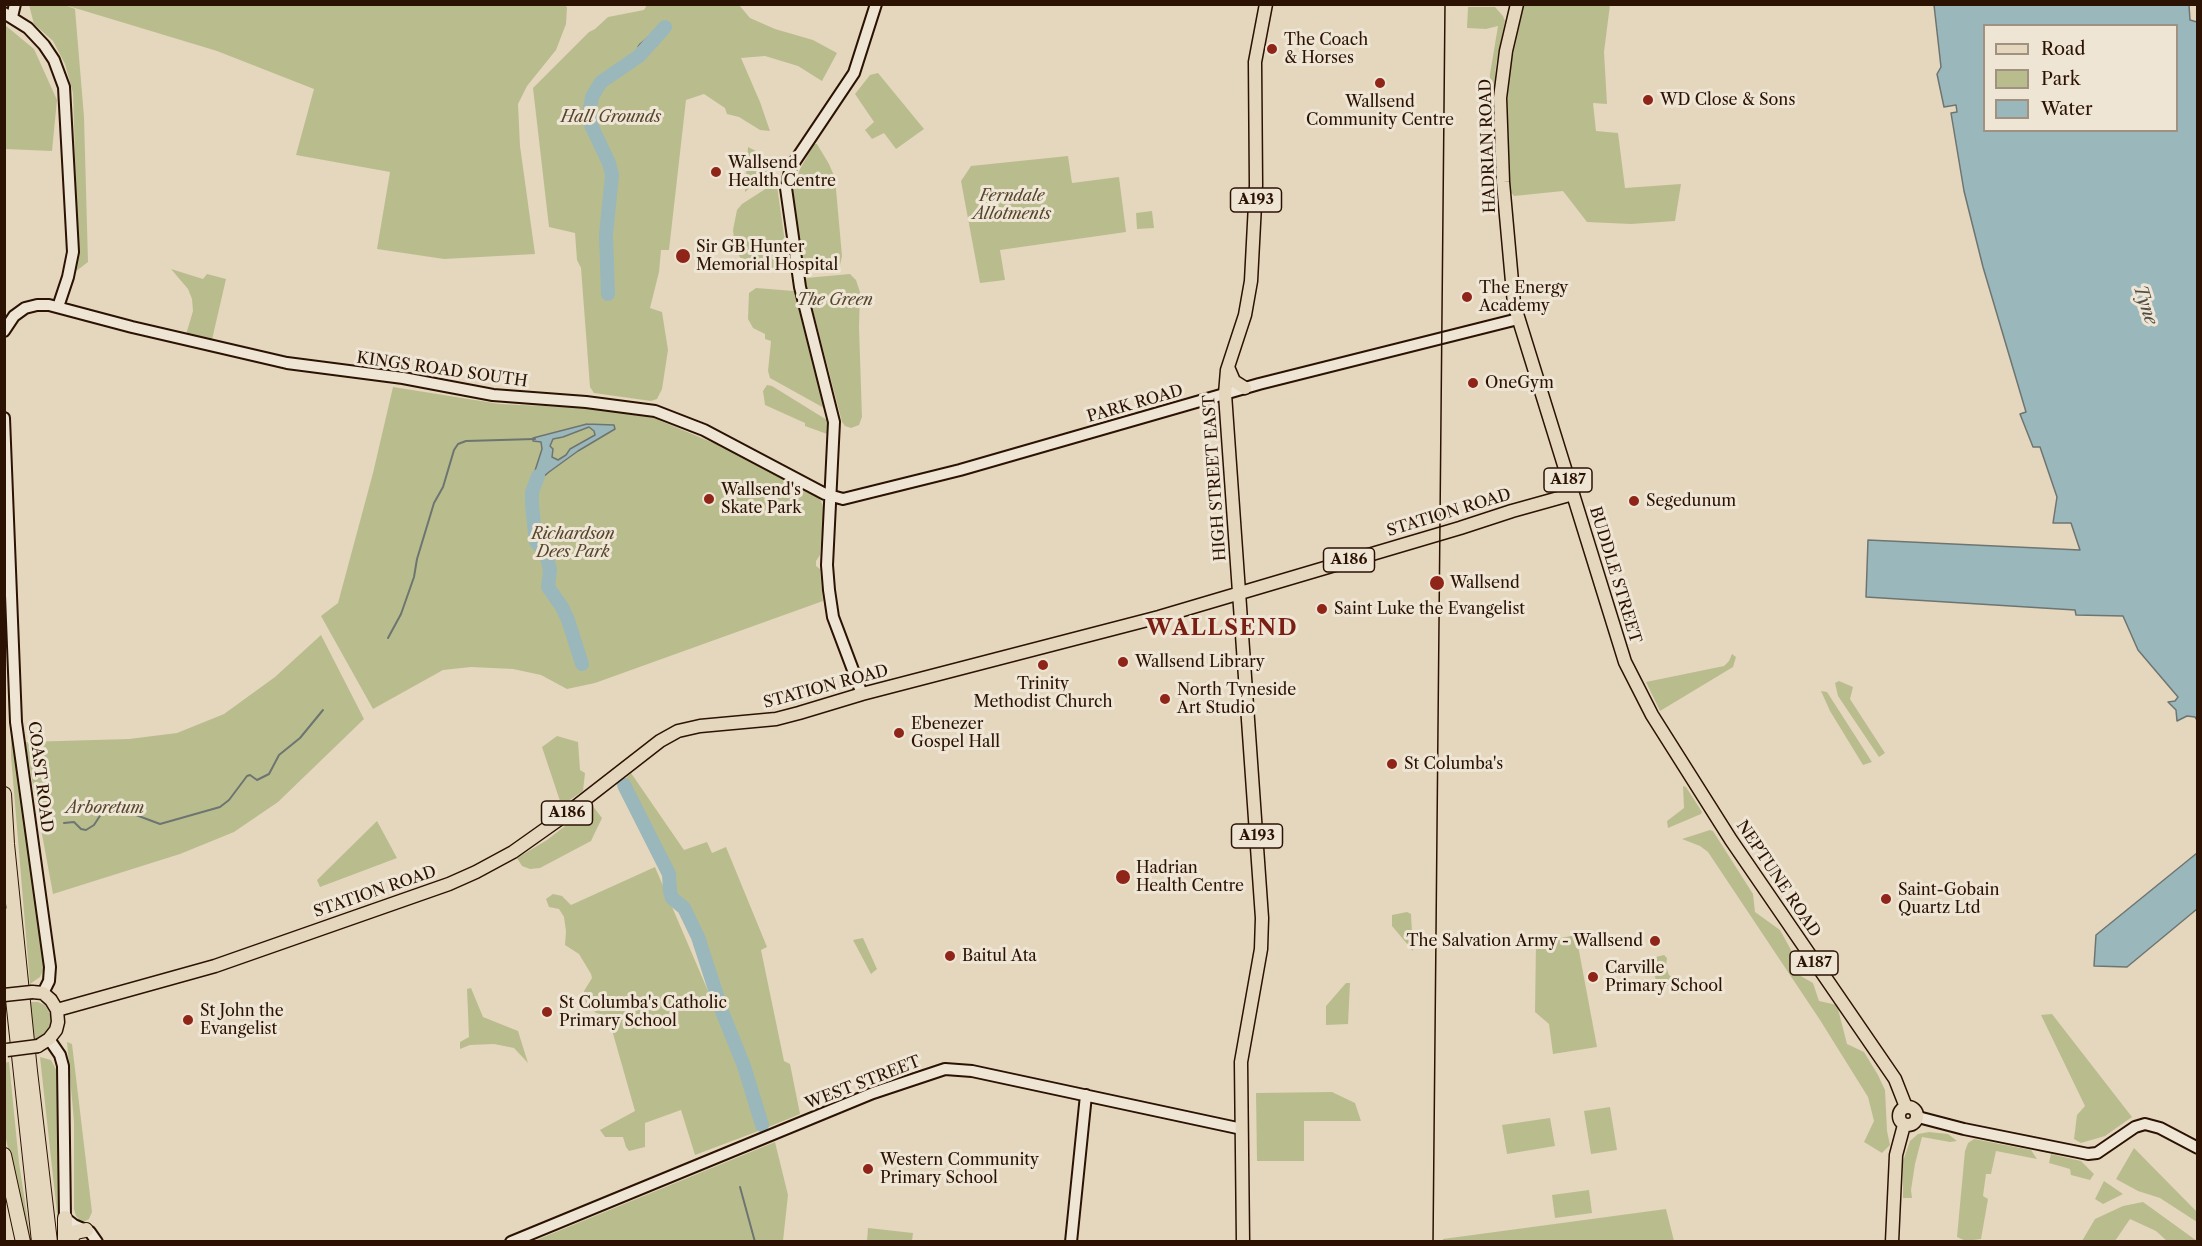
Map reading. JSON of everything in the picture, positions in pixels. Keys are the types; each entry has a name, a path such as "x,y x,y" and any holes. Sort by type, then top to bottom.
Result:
{"highway":[{"path":"4,794 29,1060 50,1242"},
{"path":"4,915 39,1242"},
{"path":"4,1155 23,1242"},
{"path":"65,1218 66,1242"},
{"path":"66,1242 76,1232 86,1230"}],"main road":[{"name":"HIGH STREET EAST","path":"1239,594 1225,393 1228,366 1243,324 1251,281 1256,185 1255,62 1266,4"},
{"name":"HADRIAN ROAD","path":"1512,288 1503,182 1500,98 1506,51 1517,4"},
{"name":"BUDDLE STREET","path":"1512,288 1518,319 1629,671 1652,715 1719,820"},
{"path":"1228,366 1234,381 1245,388"},
{"name":"STATION ROAD","path":"57,1010 215,966 449,884 476,872 513,852 660,741 678,731 700,726 776,719 1239,594 1573,494"},
{"name":"A193","path":"1239,594 1262,925 1259,961 1241,1062 1243,1242"},
{"name":"NEPTUNE ROAD","path":"1719,820 1895,1079 1906,1107"},
{"path":"4,995 38,993 51,1000 57,1010 58,1022 56,1030 44,1043 6,1050"},
{"name":"NEPTUNE ROAD","path":"1904,1125 1899,1115 1906,1107 1915,1109 1918,1118"},
{"path":"1904,1125 1913,1125 1918,1118"},
{"name":"A187","path":"1892,1242 1896,1155 1904,1125"}],"street":[{"path":"15,4 8,15 33,32 50,53 59,70 66,96 73,252 58,307"},
{"path":"862,694 833,617 827,565 834,432 831,404 800,287 786,195 789,171 854,73 876,4"},
{"name":"KINGS ROAD SOUTH","path":"4,331 11,319 19,312 37,305 58,307 132,327 287,363 403,378 493,395 586,402 655,411 704,430 830,496"},
{"name":"PARK ROAD","path":"830,496 843,499 960,470 1225,393 1518,319"},
{"name":"COAST ROAD","path":"4,418 16,722 50,967 48,981 38,993"},
{"path":"44,1043 60,1055 63,1066 65,1218 94,1235 97,1242"},
{"name":"WEST STREET","path":"511,1242 873,1093 945,1069 972,1071 1242,1129"},
{"path":"1071,1242 1086,1095"},
{"name":"NEPTUNE ROAD","path":"1918,1118 2088,1154 2097,1153 2135,1127 2145,1124 2160,1128 2198,1148"}],"green space":[{"path":"562,4 567,7 566,24 556,50 527,86 518,104 520,146 535,254 444,259 377,249 390,172 296,155 314,89 217,51 65,5 75,9 84,117 88,262 75,272 78,256 73,93 65,64 53,41 34,24 29,5"},
{"name":"Hall Grounds","path":"647,5 739,5 750,18 775,29 813,40 837,53 822,81 798,66 765,56 741,58 770,131 760,130 739,117 727,114 725,108 704,94 686,100 669,250 661,250 659,272 650,308 662,312 668,350 662,389 657,399 651,401 594,393 590,387 581,268 577,260 575,233 549,227 533,88 589,32 608,17 644,10"},
{"path":"1524,5 1610,5 1604,52 1607,104 1593,103 1596,131 1618,133 1625,188 1681,184 1675,221 1631,224 1587,222 1563,191 1514,196 1510,191 1507,102 1510,69"},
{"path":"1468,7 1495,7 1505,21 1496,65 1494,92 1489,92 1490,74 1498,26 1486,29 1467,28"},
{"path":"5,25 34,49 57,100 52,151 5,149"},
{"path":"878,73 924,129 896,149 884,133 872,139 865,130 874,122 855,94 870,75"},
{"name":"The Green","path":"814,144 817,144 835,178 842,256 840,265 836,268 804,271 793,190 800,169"},
{"path":"748,147 756,151 763,165 771,167 773,175 758,180 745,192"},
{"name":"Ferndale Allotments","path":"1068,156 1072,183 1119,177 1126,232 1000,250 1005,280 980,283 961,181 971,166"},
{"path":"770,186 777,186 789,270 787,272 747,265 735,248 733,230 737,210 742,204"},
{"path":"1152,211 1154,228 1137,229 1136,213"},
{"path":"171,269 203,279 207,274 226,279 211,344 185,338 193,311 192,299 188,289"},
{"name":"The Green","path":"850,274 856,280 860,292 862,417 859,425 851,428 842,422 805,280 806,278"},
{"name":"The Green","path":"756,288 794,291 824,408 770,378 768,371 771,341 765,339 765,334 753,328 748,319 749,293"},
{"path":"767,385 827,420 827,434 805,426 805,423 765,405 763,391"},
{"name":"Richardson Dees Park","path":"393,387 500,404 589,408 654,418 735,452 815,494 821,501 824,509 820,555 816,566 820,569 823,601 595,683 567,689 541,675 513,669 471,667 443,670 373,709 321,616 338,603 373,473"},
{"name":"Arboretum","path":"321,635 364,719 278,802 234,832 180,854 53,894 25,742 129,739 177,733 224,714 275,677"},
{"path":"1732,654 1736,657 1733,667 1660,711 1646,682 1724,666"},
{"path":"1839,681 1853,687 1850,699 1885,753 1879,757 1838,696 1835,683"},
{"path":"1821,691 1827,692 1872,762 1863,765 1830,711"},
{"path":"11,729 44,968 40,977 30,984 11,756"},
{"path":"557,736 578,742 580,770 585,773 583,791 564,804 560,801 542,747"},
{"path":"631,773 684,850 707,842 712,853 726,847 767,947 761,950 784,1061 790,1064 800,1114 766,1128 701,937 674,891 673,873 667,857 662,854 624,780"},
{"path":"1683,786 1686,787 1702,812 1668,828 1667,821 1684,808"},
{"path":"592,805 602,818 591,841 540,868 530,869 522,866 517,858 547,840"},
{"path":"377,821 397,858 320,887 317,880"},
{"path":"1713,831 1753,894 1755,912 1780,930 1796,959 1799,975 1813,983 1819,1001 1837,1005 1847,1044 1864,1052 1878,1075 1885,1090 1890,1145 1882,1153 1864,1142 1874,1121 1868,1097 1820,1020 1708,852 1682,839"},
{"path":"655,867 741,1068 761,1130 695,1155 681,1110 645,1123 645,1147 629,1151 623,1137 605,1137 600,1130 635,1111 608,1016 596,1013 586,1003 584,991 592,978 591,974 579,954 565,945 564,917 559,909 549,907 546,899 553,894 562,896 571,905"},
{"path":"1407,912 1411,914 1413,951 1392,926 1392,915"},
{"path":"1576,935 1597,1047 1553,1054 1549,1024 1535,1012 1536,943"},
{"path":"863,938 877,969 871,974 853,940"},
{"path":"1664,955 1667,958 1666,966 1669,975 1675,983 1658,989 1651,960"},
{"path":"1346,983 1350,983 1348,1024 1326,1025 1326,1006"},
{"path":"471,988 483,1017 518,1031 528,1063 514,1048 494,1044 470,1045 460,1049 460,1042 469,1037 467,989"},
{"path":"30,1002 45,1005 52,1017 48,1031 35,1040"},
{"path":"2052,1014 2132,1117 2105,1136 2081,1143 2074,1139 2077,1115 2085,1106 2041,1015"},
{"path":"67,1042 72,1044 92,1212 89,1219 82,1223 74,1209 74,1122"},
{"path":"40,1057 51,1060 58,1073 60,1241"},
{"path":"9,1062 19,1163 31,1241 27,1241 5,1134 4,1063"},
{"path":"1332,1092 1355,1103 1361,1121 1304,1121 1304,1161 1257,1161 1256,1093"},
{"path":"1610,1107 1617,1150 1591,1154 1584,1111"},
{"path":"1550,1118 1555,1146 1507,1154 1502,1125"},
{"path":"1929,1132 1948,1134 1957,1141 1922,1137 1915,1164 1912,1198 1903,1198 1903,1161 1910,1141 1918,1134"},
{"path":"1974,1139 2031,1150 2037,1159 1996,1151 1991,1174 1986,1174 1983,1196 1988,1199 1981,1239 1966,1241 1957,1237 1965,1151 1968,1143"},
{"path":"775,1142 788,1195 783,1241 534,1241"},
{"path":"2134,1148 2197,1212 2197,1222 2160,1198 2138,1191 2116,1179"},
{"path":"2051,1154 2081,1161 2094,1174 2090,1180 2071,1175 2070,1169 2049,1163"},
{"path":"2104,1181 2123,1194 2103,1204 2095,1199"},
{"path":"1589,1190 1592,1213 1555,1218 1552,1195"},
{"path":"2143,1202 2197,1241 2167,1241 2156,1231 2130,1219 2115,1241 2082,1241 2095,1219 2123,1206"},
{"path":"1666,1209 1674,1241 1443,1241 1443,1239"},
{"path":"868,1228 913,1233 912,1241 867,1241"}],"water":[{"name":"Tyne","path":"1934,5 2189,5 2190,20 2197,22 2197,720 2195,717 2187,716 2177,721 2176,710 2168,702 2175,701 2178,697 2138,650 2123,616 2076,615 2075,610 1866,597 1868,540 2080,550 2071,523 2053,523 2057,497 2040,447 2033,447 2020,414 2026,412 1983,267 1964,191 1951,113 1957,112 1956,105 1944,107 1937,74 1941,67"},
{"path":"663,25 667,29 657,45 639,56 640,44"},
{"path":"587,424 614,425 615,429 549,472 532,492 531,483 542,449 541,442 533,441 533,438","holes":["589,427 595,435 570,449 558,460 552,457 553,449 550,446 553,439"]},
{"path":"2197,853 2197,909 2127,967 2094,966 2096,935"}],"waterway":[{"path":"608,294 606,235 612,175 609,163 591,125 592,97 601,82 639,56 665,27"},
{"path":"388,638 401,614 414,577 417,559 434,503 443,487 454,450 458,444 466,441 535,439"},
{"path":"538,476 532,492 536,542 546,553 550,570 548,587 568,620 582,664"},
{"path":"64,823 74,822 81,829 86,830 94,825 105,808 112,803 129,807 136,815 160,824 220,807 229,800 247,776 250,775 257,780 269,774 279,755 300,738 323,710"},
{"path":"624,785 669,874 672,898 684,908 698,937 723,1014 744,1066 762,1125"},
{"path":"740,1187 755,1242"}],"tram line":[{"path":"1433,1242 1445,4"}],"place":[{"name":"The Coach & Horses","path":"1272,49"},
{"name":"Wallsend Community Centre","path":"1380,83"},
{"name":"WD Close & Sons","path":"1648,100"},
{"name":"Wallsend Health Centre","path":"716,172"},
{"name":"Sir GB Hunter Memorial Hospital","path":"683,256"},
{"name":"The Energy Academy","path":"1467,297"},
{"name":"OneGym","path":"1473,383"},
{"name":"Wallsend's Skate Park","path":"709,499"},
{"name":"Segedunum","path":"1634,501"},
{"name":"Wallsend","path":"1437,583"},
{"name":"Saint Luke the Evangelist","path":"1322,609"},
{"name":"Wallsend Library","path":"1123,662"},
{"name":"Trinity Methodist Church","path":"1043,665"},
{"name":"North Tyneside Art Studio","path":"1165,699"},
{"name":"Ebenezer Gospel Hall","path":"899,733"},
{"name":"St Columba's","path":"1392,764"},
{"name":"Hadrian Health Centre","path":"1123,877"},
{"name":"Saint-Gobain Quartz Ltd","path":"1886,899"},
{"name":"The Salvation Army - Wallsend","path":"1655,941"},
{"name":"Baitul Ata","path":"950,956"},
{"name":"Carville Primary School","path":"1593,977"},
{"name":"St Columba's Catholic Primary School","path":"547,1012"},
{"name":"St John the Evangelist","path":"188,1020"},
{"name":"Western Community Primary School","path":"868,1169"}],"district":[{"name":"WALLSEND","path":"1222,629"}]}
